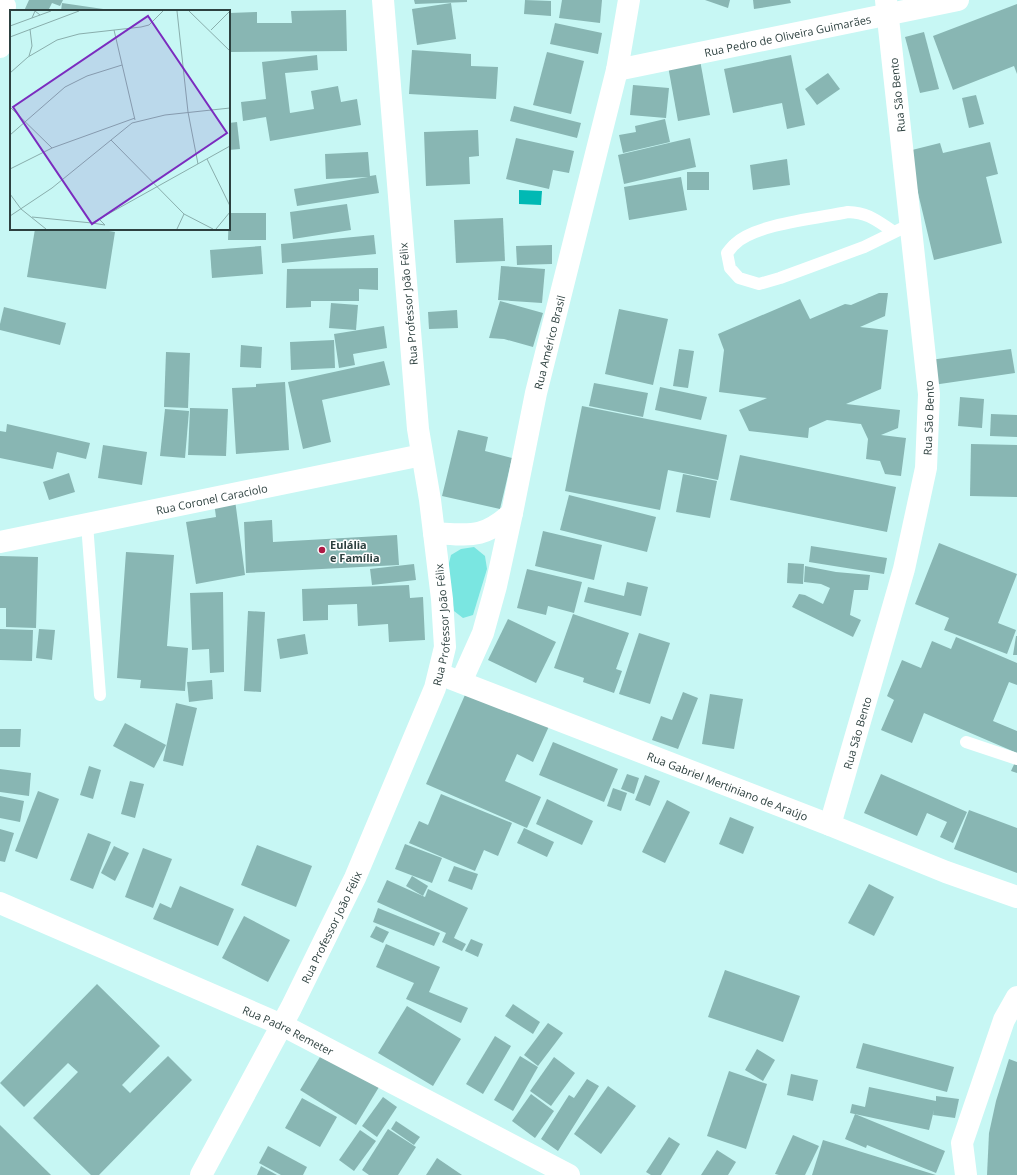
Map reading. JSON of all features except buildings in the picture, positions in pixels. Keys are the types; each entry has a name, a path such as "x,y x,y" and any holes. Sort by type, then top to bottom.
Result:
{"street":[{"name":"Rua Professor João Félix","path":"201,1175 282,1025 355,878 435,688 445,647 442,599 434,533 418,430 383,0"},
{"name":"Rua Américo Brasil","path":"461,682 484,633 496,586 536,393 617,70 629,0"},
{"name":"Rua Pedro de Oliveira Guimarães","path":"617,70 887,7 958,0"},
{"path":"0,47 5,5"},
{"name":"Rua São Bento","path":"830,825 904,569 926,468 929,394 903,228 887,7"},
{"name":"Rua Coronel Caraciolo","path":"0,542 422,455"},
{"path":"434,533 470,535 486,532 502,522 512,513"},
{"name":"Rua Gabriel Mertiniano de Araújo","path":"438,673 830,825 946,872 1017,897"},
{"name":"Rua Padre Remeter","path":"0,903 282,1025 569,1175"},
{"path":"966,1175 962,1143 1004,1020 1017,997"}],"lane":[{"path":"848,212 867,215 903,228 864,247 780,278 759,284 739,278 730,268 727,253 735,243 764,228 848,212"},
{"path":"87,524 100,695"},
{"path":"966,742 1017,759"}],"shaded area":[{"path":"519,190 542,191 541,205 519,204"},
{"path":"474,547 485,556 487,569 473,615 463,618 454,611 447,571 451,555 461,549"}],"place":[{"name":"Eulália e Família","path":"322,550"}]}
